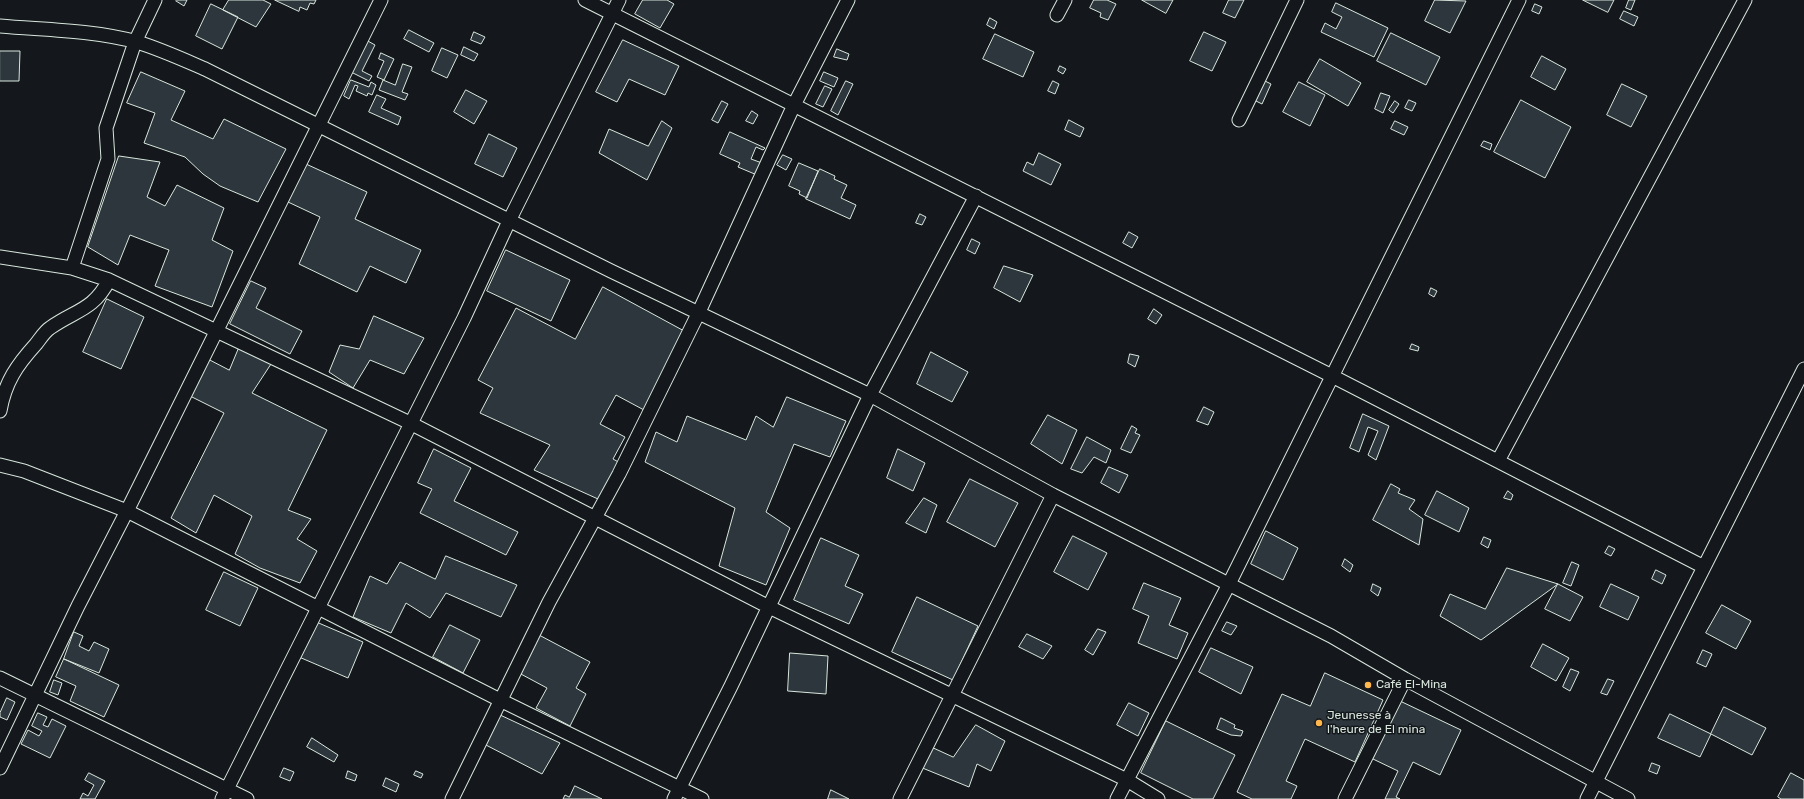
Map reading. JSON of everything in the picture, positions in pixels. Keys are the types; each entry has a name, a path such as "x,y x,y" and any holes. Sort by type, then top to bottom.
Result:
{"street":[{"path":"0,768 78,606 127,511 381,0"},
{"path":"585,0 1332,376 1704,567"},
{"path":"225,794 464,318 509,221 620,0"},
{"path":"452,799 549,602 619,474 698,314 794,105 848,0"},
{"path":"1057,15 1065,0"},
{"path":"1239,120 1297,0"},
{"path":"1117,799 1229,584 1519,0"},
{"path":"1498,461 1745,0"},
{"path":"72,268 108,159 106,128 135,42 152,3"},
{"path":"0,26 80,33 135,42 161,50 198,66 698,314 772,346 870,394 1053,495 1331,636 1405,679 1594,783 1628,799"},
{"path":"677,793 769,607 870,394 976,196"},
{"path":"0,257 72,268 109,280 217,330 410,423 769,607 1127,780 1158,799"},
{"path":"0,411 2,397 16,367 50,328 86,308 102,293 109,280"},
{"path":"1587,799 1804,369"},
{"path":"0,465 24,471 127,511 319,607 677,793 702,799"},
{"path":"900,799 1053,495"},
{"path":"0,678 36,695 225,794 247,799"},
{"path":"1345,799 1405,679"}],"building":[{"path":"187,0 184,6 176,1"},
{"path":"229,0 263,0 271,4 256,27 223,10"},
{"path":"275,0 316,0 314,4 310,3 307,10 300,7 299,11"},
{"path":"643,0 667,0 674,4 660,28 635,14"},
{"path":"1094,0 1107,0 1116,4 1108,20 1100,17 1101,13 1090,8"},
{"path":"1142,0 1173,0 1166,13"},
{"path":"1229,0 1244,0 1235,18 1223,13"},
{"path":"1435,0 1466,1 1450,33 1425,21"},
{"path":"1583,0 1614,0 1608,12"},
{"path":"1629,0 1635,0 1631,10 1626,8"},
{"path":"1336,3 1388,28 1374,57 1321,32 1325,23 1336,29 1342,17 1332,12"},
{"path":"211,4 238,17 222,49 196,36"},
{"path":"1535,4 1542,7 1539,14 1532,11"},
{"path":"1624,11 1638,17 1634,26 1620,19"},
{"path":"990,18 997,22 994,29 987,25"},
{"path":"409,30 434,43 429,52 404,39"},
{"path":"474,32 485,37 481,44 471,40"},
{"path":"1204,32 1226,42 1212,71 1190,61"},
{"path":"1391,33 1440,57 1426,85 1377,61"},
{"path":"995,34 1034,52 1023,77 983,59"},
{"path":"366,40 375,45 362,71 372,76 369,81 351,72"},
{"path":"623,40 679,66 665,95 629,79 617,102 596,92"},
{"path":"464,47 478,54 474,61 461,55"},
{"path":"442,48 458,55 447,78 432,71"},
{"path":"837,49 849,54 847,60 834,57"},
{"path":"0,51 20,51 19,81 0,81"},
{"path":"381,53 394,59 384,80 377,77 384,61 379,59"},
{"path":"1542,56 1566,69 1555,90 1531,77"},
{"path":"1320,59 1361,83 1348,106 1307,82"},
{"path":"403,64 412,67 402,92 408,94 405,100 379,90 383,80 395,85"},
{"path":"1060,66 1066,69 1063,74 1058,71"},
{"path":"141,72 185,91 171,120 213,139 224,119 286,149 258,202 220,186 203,174 185,157 144,143 155,113 127,103"},
{"path":"824,72 838,78 834,87 820,81"},
{"path":"351,80 369,87 371,82 376,85 372,95 368,93 367,96 356,91 358,86 355,85 349,99 344,96"},
{"path":"846,81 853,84 838,115 831,111"},
{"path":"1053,81 1059,84 1055,94 1048,91"},
{"path":"1265,81 1271,84 1262,104 1256,101"},
{"path":"1299,82 1325,95 1310,126 1283,112"},
{"path":"1622,84 1647,96 1631,127 1607,115"},
{"path":"825,86 832,89 823,107 816,104"},
{"path":"466,90 487,101 474,124 454,112"},
{"path":"1381,93 1390,96 1383,113 1375,109"},
{"path":"377,95 386,99 381,108 401,117 398,125 369,112"},
{"path":"1409,100 1416,103 1412,111 1405,108"},
{"path":"1521,100 1571,127 1545,178 1494,152"},
{"path":"722,101 728,104 718,123 712,120"},
{"path":"1395,101 1399,104 1393,113 1389,110"},
{"path":"752,111 758,115 753,124 746,121"},
{"path":"1069,120 1084,128 1080,137 1065,130"},
{"path":"662,121 672,128 647,180 599,153 609,129 648,146"},
{"path":"1395,121 1408,127 1404,135 1391,129"},
{"path":"730,132 765,148 763,150 756,147 751,159 762,163 757,175 738,167 740,163 720,154"},
{"path":"489,134 517,148 503,177 475,164"},
{"path":"1484,141 1492,144 1490,150 1481,146"},
{"path":"1039,153 1061,164 1051,185 1023,171 1027,162 1033,165"},
{"path":"783,155 792,159 786,170 777,165"},
{"path":"119,156 160,162 147,197 165,206 177,185 224,208 212,240 233,251 212,307 155,286 169,250 130,235 118,265 88,247"},
{"path":"799,163 818,171 807,198 799,194 800,191 789,186"},
{"path":"306,164 367,192 355,219 421,250 406,283 370,266 357,292 299,264 320,217 288,202"},
{"path":"820,169 835,176 834,179 847,185 841,198 856,205 850,219 806,199"},
{"path":"920,214 926,217 922,225 916,223"},
{"path":"1129,232 1138,237 1132,248 1123,243"},
{"path":"972,239 980,243 975,254 967,250"},
{"path":"506,250 570,280 551,321 487,291"},
{"path":"1004,266 1033,275 1020,302 994,288"},
{"path":"251,281 266,288 256,308 302,331 290,354 230,324"},
{"path":"603,287 686,332 644,410 616,395 600,424 625,437 613,459 622,464 598,499 534,470 550,445 480,413 493,388 478,380 516,308 575,339"},
{"path":"1431,288 1437,291 1434,297 1429,294"},
{"path":"107,299 144,317 121,369 83,352"},
{"path":"1154,309 1162,315 1156,324 1148,319"},
{"path":"374,316 424,338 404,374 370,360 353,388 329,372 340,345 359,349"},
{"path":"1412,344 1419,347 1418,351 1410,349"},
{"path":"239,348 271,364 252,393 327,430 288,510 311,519 297,539 317,551 300,583 260,568 235,554 252,516 214,495 196,533 171,518 224,413 186,394 204,357 229,370"},
{"path":"931,352 968,372 952,402 917,384"},
{"path":"1130,354 1139,356 1135,367 1128,363"},
{"path":"787,397 846,421 830,457 794,444 766,512 790,528 766,585 719,566 735,508 645,462 656,432 677,442 687,416 746,440 756,416 773,427"},
{"path":"1204,407 1214,412 1208,425 1197,421"},
{"path":"1363,414 1389,426 1376,460 1368,455 1378,431 1368,427 1359,452 1350,448"},
{"path":"1048,415 1077,430 1062,464 1031,444"},
{"path":"1132,426 1137,429 1135,433 1140,435 1131,453 1121,449"},
{"path":"1087,437 1111,450 1106,463 1094,457 1082,473 1071,469"},
{"path":"434,449 471,468 454,501 518,532 506,555 420,513 432,489 418,483"},
{"path":"898,449 925,463 913,491 887,478"},
{"path":"1109,467 1128,475 1119,493 1101,483"},
{"path":"970,479 1018,503 995,547 947,522"},
{"path":"1391,484 1400,489 1398,493 1415,500 1409,509 1423,519 1419,545 1373,520"},
{"path":"1437,491 1469,508 1459,532 1425,515"},
{"path":"1508,491 1513,495 1511,500 1504,498"},
{"path":"924,498 937,505 926,533 906,523"},
{"path":"1266,531 1298,548 1283,580 1251,564"},
{"path":"1073,536 1107,553 1088,590 1054,572"},
{"path":"1484,537 1491,540 1488,548 1481,544"},
{"path":"821,538 859,555 845,586 863,594 849,624 794,600"},
{"path":"1609,546 1615,549 1611,556 1605,553"},
{"path":"446,556 517,585 501,617 446,593 430,618 406,603 391,633 353,617 370,576 387,584 400,562 435,579"},
{"path":"1345,559 1353,565 1350,572 1342,566"},
{"path":"1572,562 1579,565 1571,586 1563,583"},
{"path":"1507,568 1558,584 1481,640 1440,616 1450,594 1485,609"},
{"path":"1656,570 1666,575 1662,584 1652,579"},
{"path":"224,572 258,588 240,626 206,610"},
{"path":"1144,583 1181,598 1169,625 1188,633 1177,659 1138,643 1149,616 1133,609"},
{"path":"1373,584 1381,588 1378,596 1371,591"},
{"path":"1558,584 1583,597 1570,621 1545,609"},
{"path":"1611,584 1639,597 1628,620 1600,607"},
{"path":"917,597 978,626 953,680 892,652"},
{"path":"1722,605 1751,621 1736,649 1706,633"},
{"path":"314,621 363,642 348,678 299,657"},
{"path":"1227,622 1237,626 1231,635 1222,631"},
{"path":"450,625 480,640 463,673 433,657"},
{"path":"1098,629 1106,632 1093,655 1085,650"},
{"path":"74,632 83,636 79,646 89,651 94,642 109,649 99,673 64,659"},
{"path":"1027,634 1052,646 1043,659 1019,647"},
{"path":"539,635 590,662 576,688 586,694 570,726 536,708 547,688 519,673"},
{"path":"1543,644 1569,658 1556,681 1531,667"},
{"path":"1211,648 1253,667 1241,694 1199,672"},
{"path":"1703,650 1712,654 1706,667 1697,663"},
{"path":"790,653 828,656 826,694 788,691"},
{"path":"64,659 119,685 104,717 70,701 76,686 56,677"},
{"path":"1571,669 1579,672 1570,691 1563,687"},
{"path":"1325,673 1383,700 1355,762 1305,739 1286,781 1297,786 1291,799 1252,799 1237,792 1282,694 1310,706"},
{"path":"1608,679 1614,681 1607,695 1601,693"},
{"path":"54,680 62,683 58,695 50,692"},
{"path":"7,698 15,702 7,720 0,717 0,713"},
{"path":"1400,701 1461,730 1440,775 1413,762 1396,797 1400,799 1385,799 1398,771 1373,759"},
{"path":"1129,703 1149,713 1138,736 1117,725"},
{"path":"1724,707 1766,728 1752,755 1711,734"},
{"path":"38,713 47,717 43,725 48,727 52,719 66,726 50,758 21,744 28,730 39,736 42,731 32,726"},
{"path":"498,714 560,743 542,774 484,744"},
{"path":"1670,714 1711,734 1700,757 1658,738"},
{"path":"1221,718 1235,725 1234,728 1243,731 1241,736 1231,735 1217,729"},
{"path":"1166,721 1235,755 1213,799 1193,799 1141,773"},
{"path":"976,725 1005,741 991,771 977,764 969,787 920,767 929,746 953,757"},
{"path":"312,738 338,755 334,762 307,747"},
{"path":"1652,763 1660,766 1657,774 1649,771"},
{"path":"284,768 294,772 290,781 280,777"},
{"path":"348,771 357,775 355,781 346,778"},
{"path":"416,771 423,774 421,778 414,775"},
{"path":"89,773 105,781 95,799 80,799 83,793 88,796 94,785 85,780"},
{"path":"1791,773 1804,780 1804,799 1781,799 1778,797"},
{"path":"386,778 399,784 396,792 383,786"},
{"path":"575,786 602,799 563,799 565,795 569,797"},
{"path":"831,790 849,799 828,799"}],"place":[{"name":"Café El-Mina","path":"1368,685"},
{"name":"Jeunesse à l'heure de El mina","path":"1319,723"}]}
